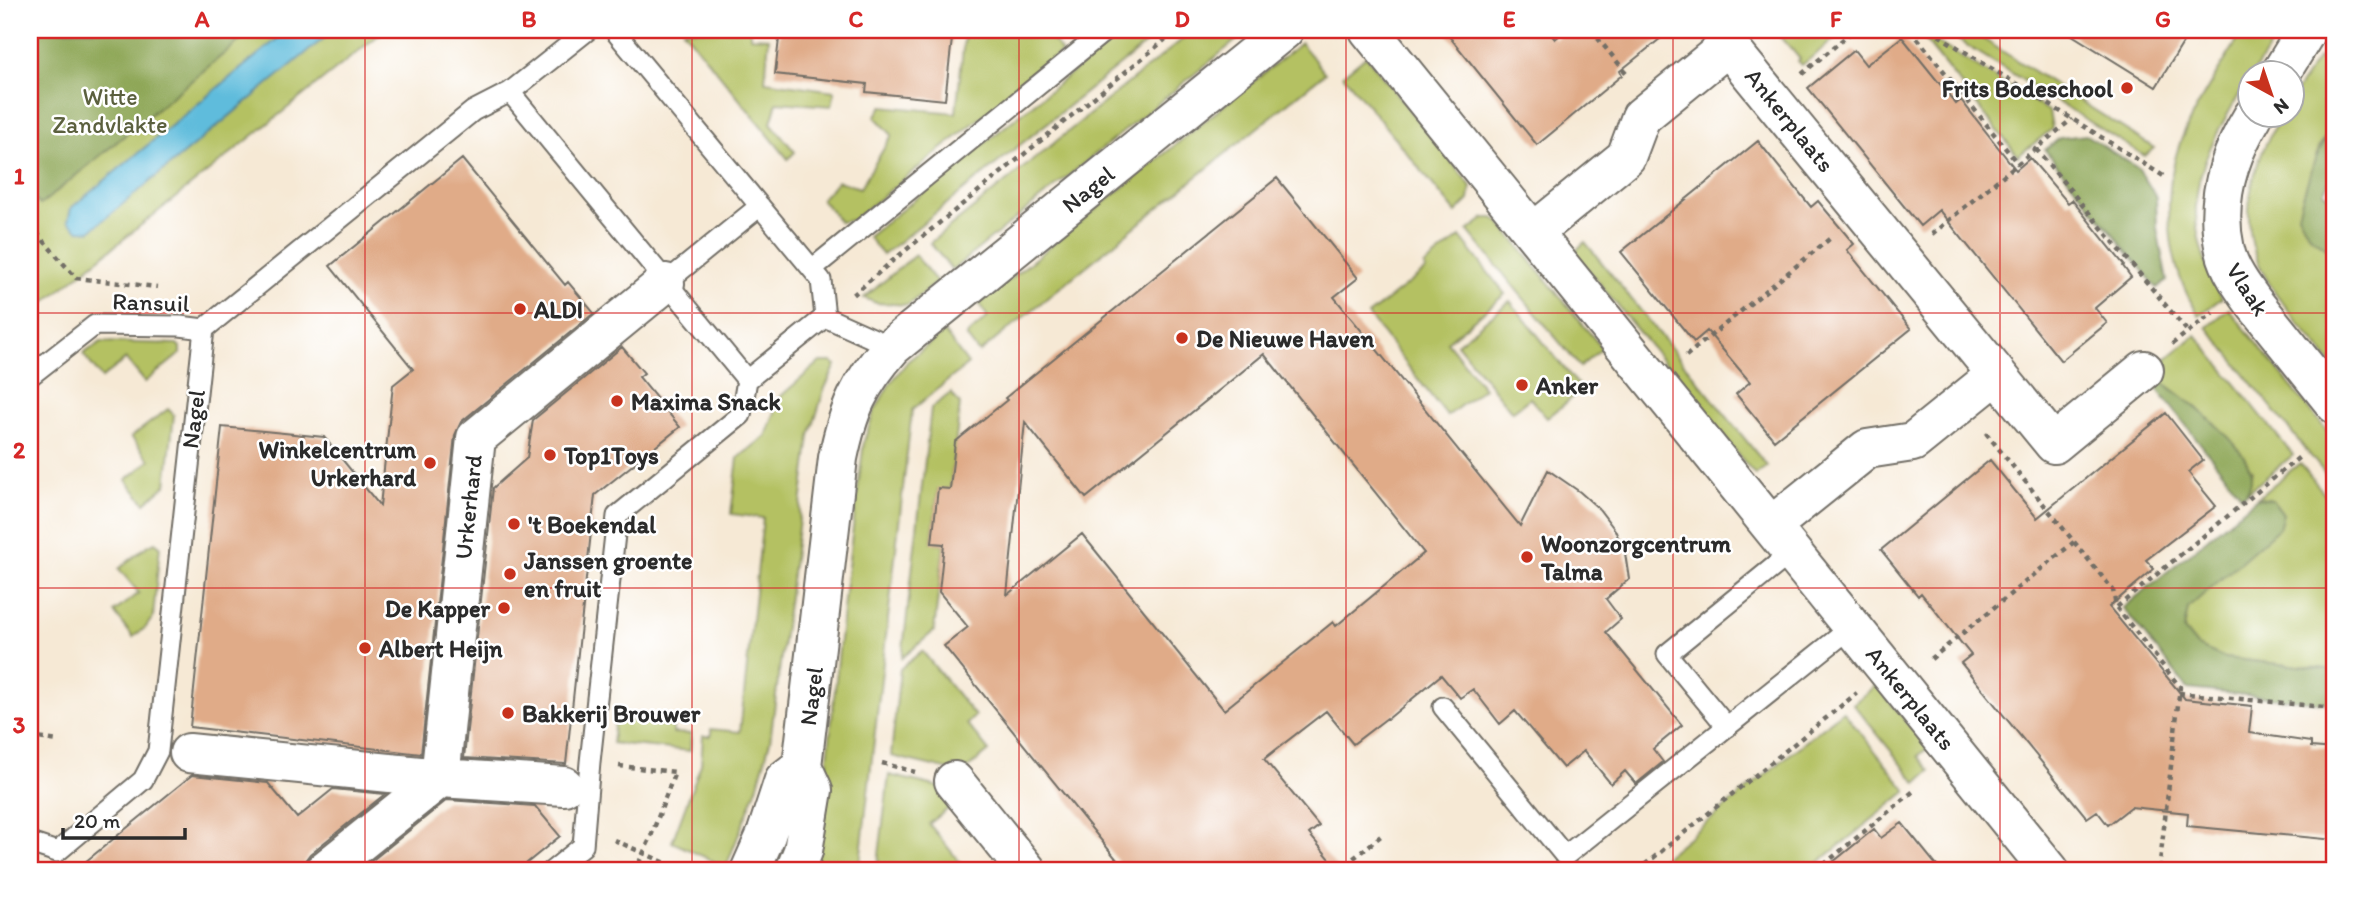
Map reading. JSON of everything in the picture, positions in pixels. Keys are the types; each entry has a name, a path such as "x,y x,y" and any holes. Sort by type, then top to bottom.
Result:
{"street":[{"name":"Nagel","path":"795,871 803,851 813,790 802,766 836,477 842,438 858,391 870,372 892,347 1284,30"},
{"name":"Ankerplaats","path":"1369,30 2050,871"},
{"path":"2289,60 2307,30"},
{"name":"Ankerplaats","path":"1534,232 1626,157 1641,117 1728,46 2054,444 2144,370"},
{"name":"Vlaak","path":"2245,130 2227,168 2222,193 2225,252 2244,289 2335,404"},
{"name":"Urkerhard","path":"440,778 476,438 665,283"},
{"path":"1782,539 1867,449 1913,442 1996,375"},
{"path":"189,753 440,778 577,774"},
{"path":"750,871 766,835 784,780 802,766"},
{"path":"324,871 440,778"},
{"path":"954,781 1027,871"}],"lane":[{"path":"204,329 473,111 510,92 586,30"},
{"path":"614,30 821,279 825,317"},
{"path":"811,269 1106,30"},
{"path":"510,92 747,380"},
{"path":"665,283 760,206"},
{"path":"825,317 892,347"},
{"path":"552,871 583,846 577,774 617,516 741,415 747,380 825,317"},
{"name":"Ransuil","path":"30,376 94,325 180,326 204,329"},
{"name":"Nagel","path":"30,843 57,852 143,780 158,751 204,329"},
{"path":"1727,727 1667,654 1782,539"},
{"path":"1443,707 1565,856 1853,626"}],"path":[{"path":"857,291 1177,30"},
{"path":"1591,30 1654,106"},
{"path":"1794,80 1854,30"},
{"path":"1911,30 2018,164"},
{"path":"1930,30 2165,177"},
{"path":"1923,241 2073,119"},
{"path":"2036,149 2188,332"},
{"path":"1686,356 1864,211"},
{"path":"30,225 76,278 157,287"},
{"path":"2144,370 2244,289"},
{"path":"1962,404 2113,590 2116,607 2180,687 2160,871"},
{"path":"2116,607 2302,455"},
{"path":"1637,871 2074,542"},
{"path":"2179,693 2335,708"},
{"path":"32,738 59,741"},
{"path":"577,774 675,772 635,871"},
{"path":"1816,871 1915,790"},
{"path":"1338,871 1382,835"},
{"path":"650,839 659,843"},
{"path":"643,853 684,871"}],"green space":[{"name":"Witte Zandvlakte","path":"30,30 385,30 30,314"},
{"path":"30,30 253,30 40,205 30,193"},
{"path":"683,30 750,30 750,37 769,38 765,81 835,91 832,106 777,102 771,123 795,152 788,159"},
{"path":"965,30 1044,30 1062,52 853,220 840,222 821,199 838,181 860,188 892,135 875,117 882,106 956,113"},
{"path":"1125,30 1163,30 883,255 868,237"},
{"path":"1194,30 1249,30 952,270 930,243"},
{"path":"1775,30 1846,30 1802,65"},
{"path":"1917,30 2049,111 2052,129 2018,156"},
{"path":"1942,30 1969,30 2154,148 2145,156"},
{"path":"2244,30 2281,30 2261,60 2236,60 2236,100 2217,134 2198,185 2196,210 2199,237 2207,266 2222,298 2199,315 2179,273 2173,250 2169,202 2176,155 2190,120"},
{"path":"1301,43 1325,73 979,353 966,336 988,317 979,304"},
{"path":"1366,56 1471,186 1469,200 1456,213 1343,75"},
{"path":"2318,57 2333,66 2335,64 2335,123 2320,145 2309,176 2309,234 2335,254 2335,368 2269,283 2258,262 2249,219 2254,177 2273,130 2306,130 2306,76"},
{"path":"2335,123 2335,171 2323,192 2335,201 2335,254 2309,235 2298,214 2322,144"},
{"path":"2086,135 2139,169 2156,197 2157,228 2167,281 2157,288 2045,150 2060,138"},
{"path":"1485,218 1494,218 1500,223 1602,348 1580,367 1468,231"},
{"path":"1460,237 1505,294 1447,342 1484,388 1447,416 1368,315 1426,270 1424,266"},
{"path":"1585,242 1767,466 1755,475 1574,252"},
{"path":"915,255 937,282 908,305 876,303 864,298"},
{"path":"1510,301 1582,390 1547,418 1530,398 1512,412 1457,344"},
{"path":"2229,309 2335,441 2335,486 2207,327"},
{"path":"944,332 968,364 912,410 859,871 808,871 823,807 845,590 864,441 874,412 889,385 908,361"},
{"path":"2196,335 2293,455 2248,492 2252,470 2200,410 2160,380 2152,370"},
{"path":"101,342 177,344 180,354 145,382 126,359 102,378 83,354"},
{"path":"820,362 832,362 836,365 824,390 810,436 770,741 758,785 726,867 672,842 701,764 703,736 711,736 711,729 740,732 763,518 731,514 738,458 766,436 781,396"},
{"path":"2160,380 2206,416 2239,450 2249,467 2251,483 2242,496 2154,385"},
{"path":"951,393 960,404 950,489 938,489 932,542 944,544 934,631 902,658 931,408"},
{"path":"168,409 174,415 166,485 145,503 126,480 150,460 131,437"},
{"path":"2300,463 2335,507 2335,670 2225,658 2197,646 2184,630 2188,608 2283,514 2273,500 2257,498"},
{"path":"2257,498 2273,500 2283,514 2279,528 2188,608 2184,630 2197,646 2225,658 2335,670 2335,704 2188,689 2123,608"},
{"path":"155,542 160,546 153,617 146,627 133,637 114,612 139,593 119,569"},
{"path":"922,651 975,716 967,724 989,751 962,773 891,756 900,669"},
{"path":"1876,685 1928,748 1918,756 1930,771 1917,783 1853,704"},
{"path":"1843,711 1907,791 1808,871 1647,871"},
{"path":"615,719 673,726 673,733 691,734 690,751 612,743"},
{"path":"889,775 939,787 953,805 929,824 967,871 877,871"},
{"path":"1659,861 1668,861 1673,871 1647,871"}],"water":[{"path":"288,30 334,30 90,231 78,230 68,221 71,208"}],"building":[{"path":"780,30 953,30 945,100 866,92 867,84 775,74"},
{"path":"1444,30 1547,30 1555,39 1566,30 1671,30 1620,71 1622,75 1537,145"},
{"path":"2064,30 2191,30 2156,87"},
{"path":"1902,37 1956,104 1961,100 2016,170 2030,158 2068,203 2072,200 2131,277 2095,308 2107,323 2061,361 1939,210 1920,226 1808,88 1854,50 1866,65"},
{"path":"1758,141 1811,207 1818,201 1854,244 1847,250 1911,329 1774,440 1736,394 1750,382 1707,331 1694,342 1621,252"},
{"path":"462,159 565,285 568,282 594,313 461,422 455,435 421,754 190,727 222,427 324,437 380,506 393,385 413,369 330,266"},
{"path":"1277,178 1358,278 1334,297 1520,526 1548,470 1599,509 1615,530 1625,553 1629,579 1606,599 1621,619 1606,632 1682,725 1653,749 1663,762 1636,784 1625,771 1611,784 1584,751 1563,768 1515,711 1500,724 1473,689 1460,698 1441,675 1353,744 1326,711 1264,759 1319,826 1309,834 1340,871 1126,871 944,646 968,627 939,592 944,544 932,543 938,488 950,489 955,442 1007,400 1005,398","holes":["1264,354 1424,553 1336,626 1333,622 1224,710 1082,534 1007,595 1025,422 1086,498"]},
{"path":"622,347 644,373 639,377 680,427 595,495 566,764 464,758 493,488 527,458 533,420"},
{"path":"2166,413 2203,460 2188,472 2216,506 2146,560 2154,569 2109,607 2185,699 2252,706 2249,733 2311,742 2311,747 2335,749 2335,840 2187,826 2188,813 2131,807 2108,825 2097,811 2087,818 1961,663 1971,655 1921,593 1918,596 1881,550 1990,460 2037,518"},
{"path":"192,775 268,783 297,818 333,789 385,794 310,854 304,862 303,871 74,871"},
{"path":"447,800 535,806 560,836 517,871 359,871"},
{"path":"1902,823 1941,871 1822,871 1874,829 1881,838"}],"place":[{"name":"Frits Bodeschool","path":"2127,88"},
{"name":"ALDI","path":"520,309"},
{"name":"De Nieuwe Haven","path":"1182,338"},
{"name":"Anker","path":"1522,385"},
{"name":"Maxima Snack","path":"617,401"},
{"name":"Top1Toys","path":"550,455"},
{"name":"Winkelcentrum Urkerhard","path":"430,463"},
{"name":"'t Boekendal","path":"514,524"},
{"name":"Woonzorgcentrum Talma","path":"1527,557"},
{"name":"Janssen groente en fruit","path":"510,574"},
{"name":"De Kapper","path":"504,608"},
{"name":"Albert Heijn","path":"365,648"},
{"name":"Bakkerij Brouwer","path":"508,713"}]}
